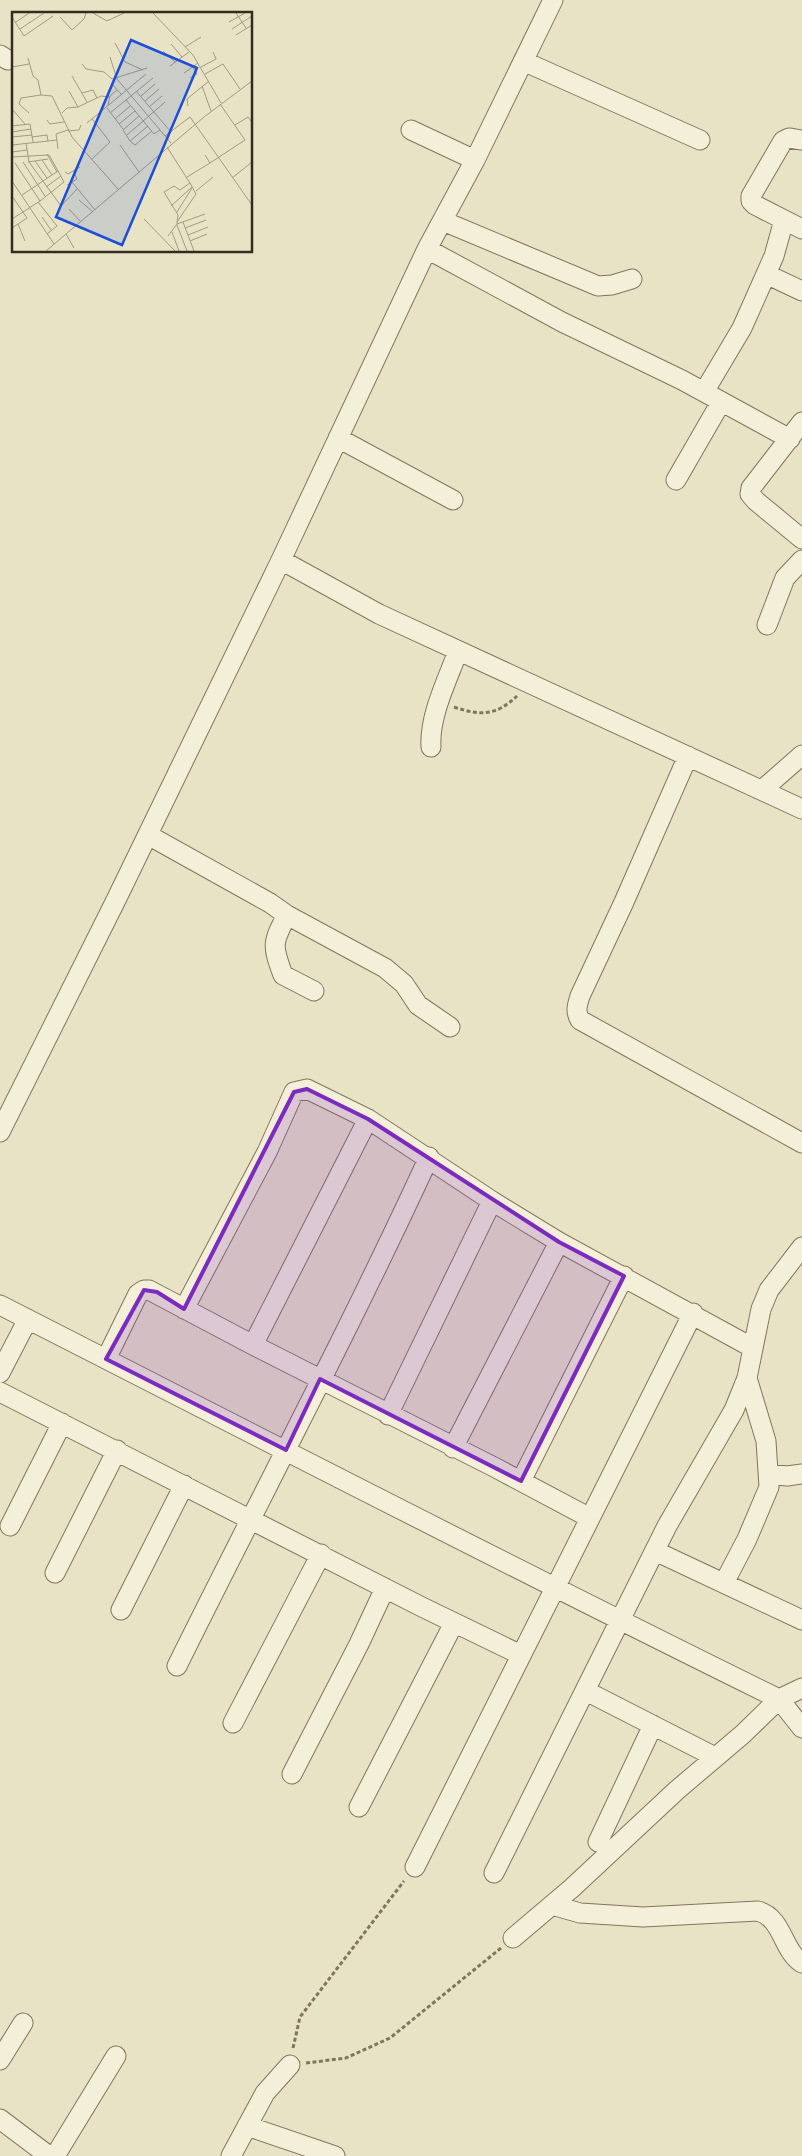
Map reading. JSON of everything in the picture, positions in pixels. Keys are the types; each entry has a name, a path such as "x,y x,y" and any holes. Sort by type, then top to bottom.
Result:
{"street":[{"path":"0,1132 282,560 428,249 475,160 553,0"},
{"path":"523,61 700,140"},
{"path":"411,130 475,160"},
{"path":"802,140 789,138 783,141 751,196 751,201 755,205 802,229"},
{"path":"704,392 742,328 774,256 784,220"},
{"path":"443,221 598,286 612,285 632,279"},
{"path":"428,249 562,322 704,392 790,439"},
{"path":"766,274 802,291"},
{"path":"676,480 721,402"},
{"path":"802,422 751,488 750,494 802,540"},
{"path":"338,438 453,500"},
{"path":"282,560 379,614 458,652 802,809"},
{"path":"767,625 785,578 802,560"},
{"path":"431,747 430,737 440,701 458,652"},
{"path":"762,790 802,755"},
{"path":"688,756 624,902 580,996 576,1008 577,1015 580,1020 618,1042 802,1144"},
{"path":"148,835 270,903 287,915 385,968 404,984 418,1005 450,1027"},
{"path":"287,915 274,938 276,956 283,975 314,991"},
{"path":"184,1309 267,1152 294,1092 307,1089 368,1119 429,1157 492,1201 559,1242 753,1348"},
{"path":"252,1346 368,1119"},
{"path":"177,1666 320,1379 377,1271 429,1157"},
{"path":"388,1415 492,1201"},
{"path":"454,1448 559,1242"},
{"path":"494,1873 655,1551 697,1472 734,1410 747,1378 761,1309 769,1290 802,1247"},
{"path":"521,1481 624,1276"},
{"path":"106,1359 134,1301 144,1290 157,1292 252,1346 521,1481 590,1518"},
{"path":"0,1305 621,1622 779,1699 802,1728"},
{"path":"415,1867 693,1314"},
{"path":"0,1374 28,1319"},
{"path":"724,1583 747,1539 769,1487 770,1474 766,1442 747,1378"},
{"path":"0,1392 521,1655"},
{"path":"10,1526 62,1423"},
{"path":"55,1572 117,1450"},
{"path":"770,1474 787,1476 802,1474"},
{"path":"120,1610 184,1485"},
{"path":"655,1551 802,1620"},
{"path":"233,1723 321,1554"},
{"path":"292,1774 359,1644 385,1588"},
{"path":"359,1807 454,1622"},
{"path":"513,1938 552,1906 715,1757 743,1734 779,1699 802,1688"},
{"path":"586,1691 715,1757"},
{"path":"598,1842 653,1725"},
{"path":"552,1906 580,1913 643,1917 758,1911 772,1918 790,1951 802,1963"},
{"path":"0,2060 23,2023"},
{"path":"55,2156 116,2056"},
{"path":"231,2156 265,2093 290,2065"},
{"path":"0,2118 49,2156"},
{"path":"247,2126 334,2156"}],"path":[{"path":"440,701 476,714 492,712 516,697 524,683"},
{"path":"415,1867 300,2017 290,2065 346,2058 390,2038 513,1938"}],"highlighted area":[{"path":"307,1089 368,1119 559,1242 624,1276 521,1481 320,1379 286,1450 106,1359 144,1290 157,1292 184,1309 294,1092"}]}
